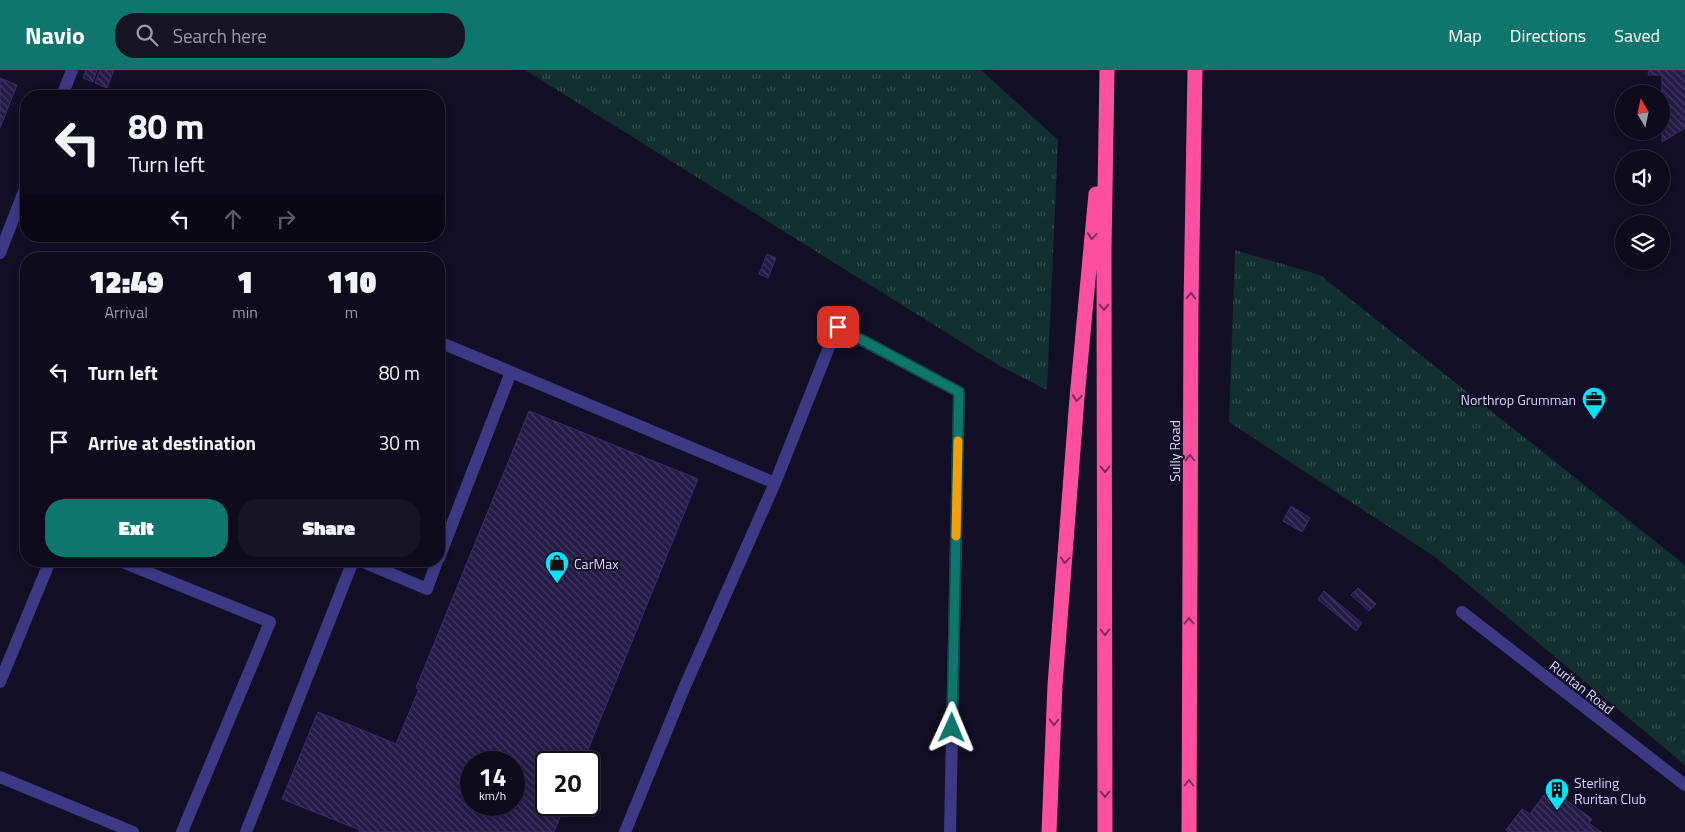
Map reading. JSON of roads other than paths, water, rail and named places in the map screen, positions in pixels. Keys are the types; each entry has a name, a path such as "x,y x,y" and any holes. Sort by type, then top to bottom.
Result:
{"highway":[{"name":"Sully Road","path":"1189,832 1191,306 1195,70"},
{"path":"1049,832 1055,685 1077,398 1107,76"},
{"path":"1105,832 1104,250 1107,76"}],"street":[{"path":"64,90 72,70"},
{"path":"0,253 20,201"},
{"path":"625,832 685,686 776,483 838,327 959,392 950,832"},
{"path":"445,344 776,483"},
{"path":"445,542 511,372"},
{"path":"0,682 48,567"},
{"path":"135,567 270,622 182,832"},
{"path":"246,832 351,567"},
{"path":"375,567 427,589 435,567"},
{"name":"Ruritan Road","path":"1462,612 1685,786"},
{"path":"0,777 134,832"}],"place":[{"name":"Northrop Grumman","path":"1594,420"},
{"name":"CarMax","path":"557,584"},
{"name":"Sterling Ruritan Club","path":"1557,811"}]}
